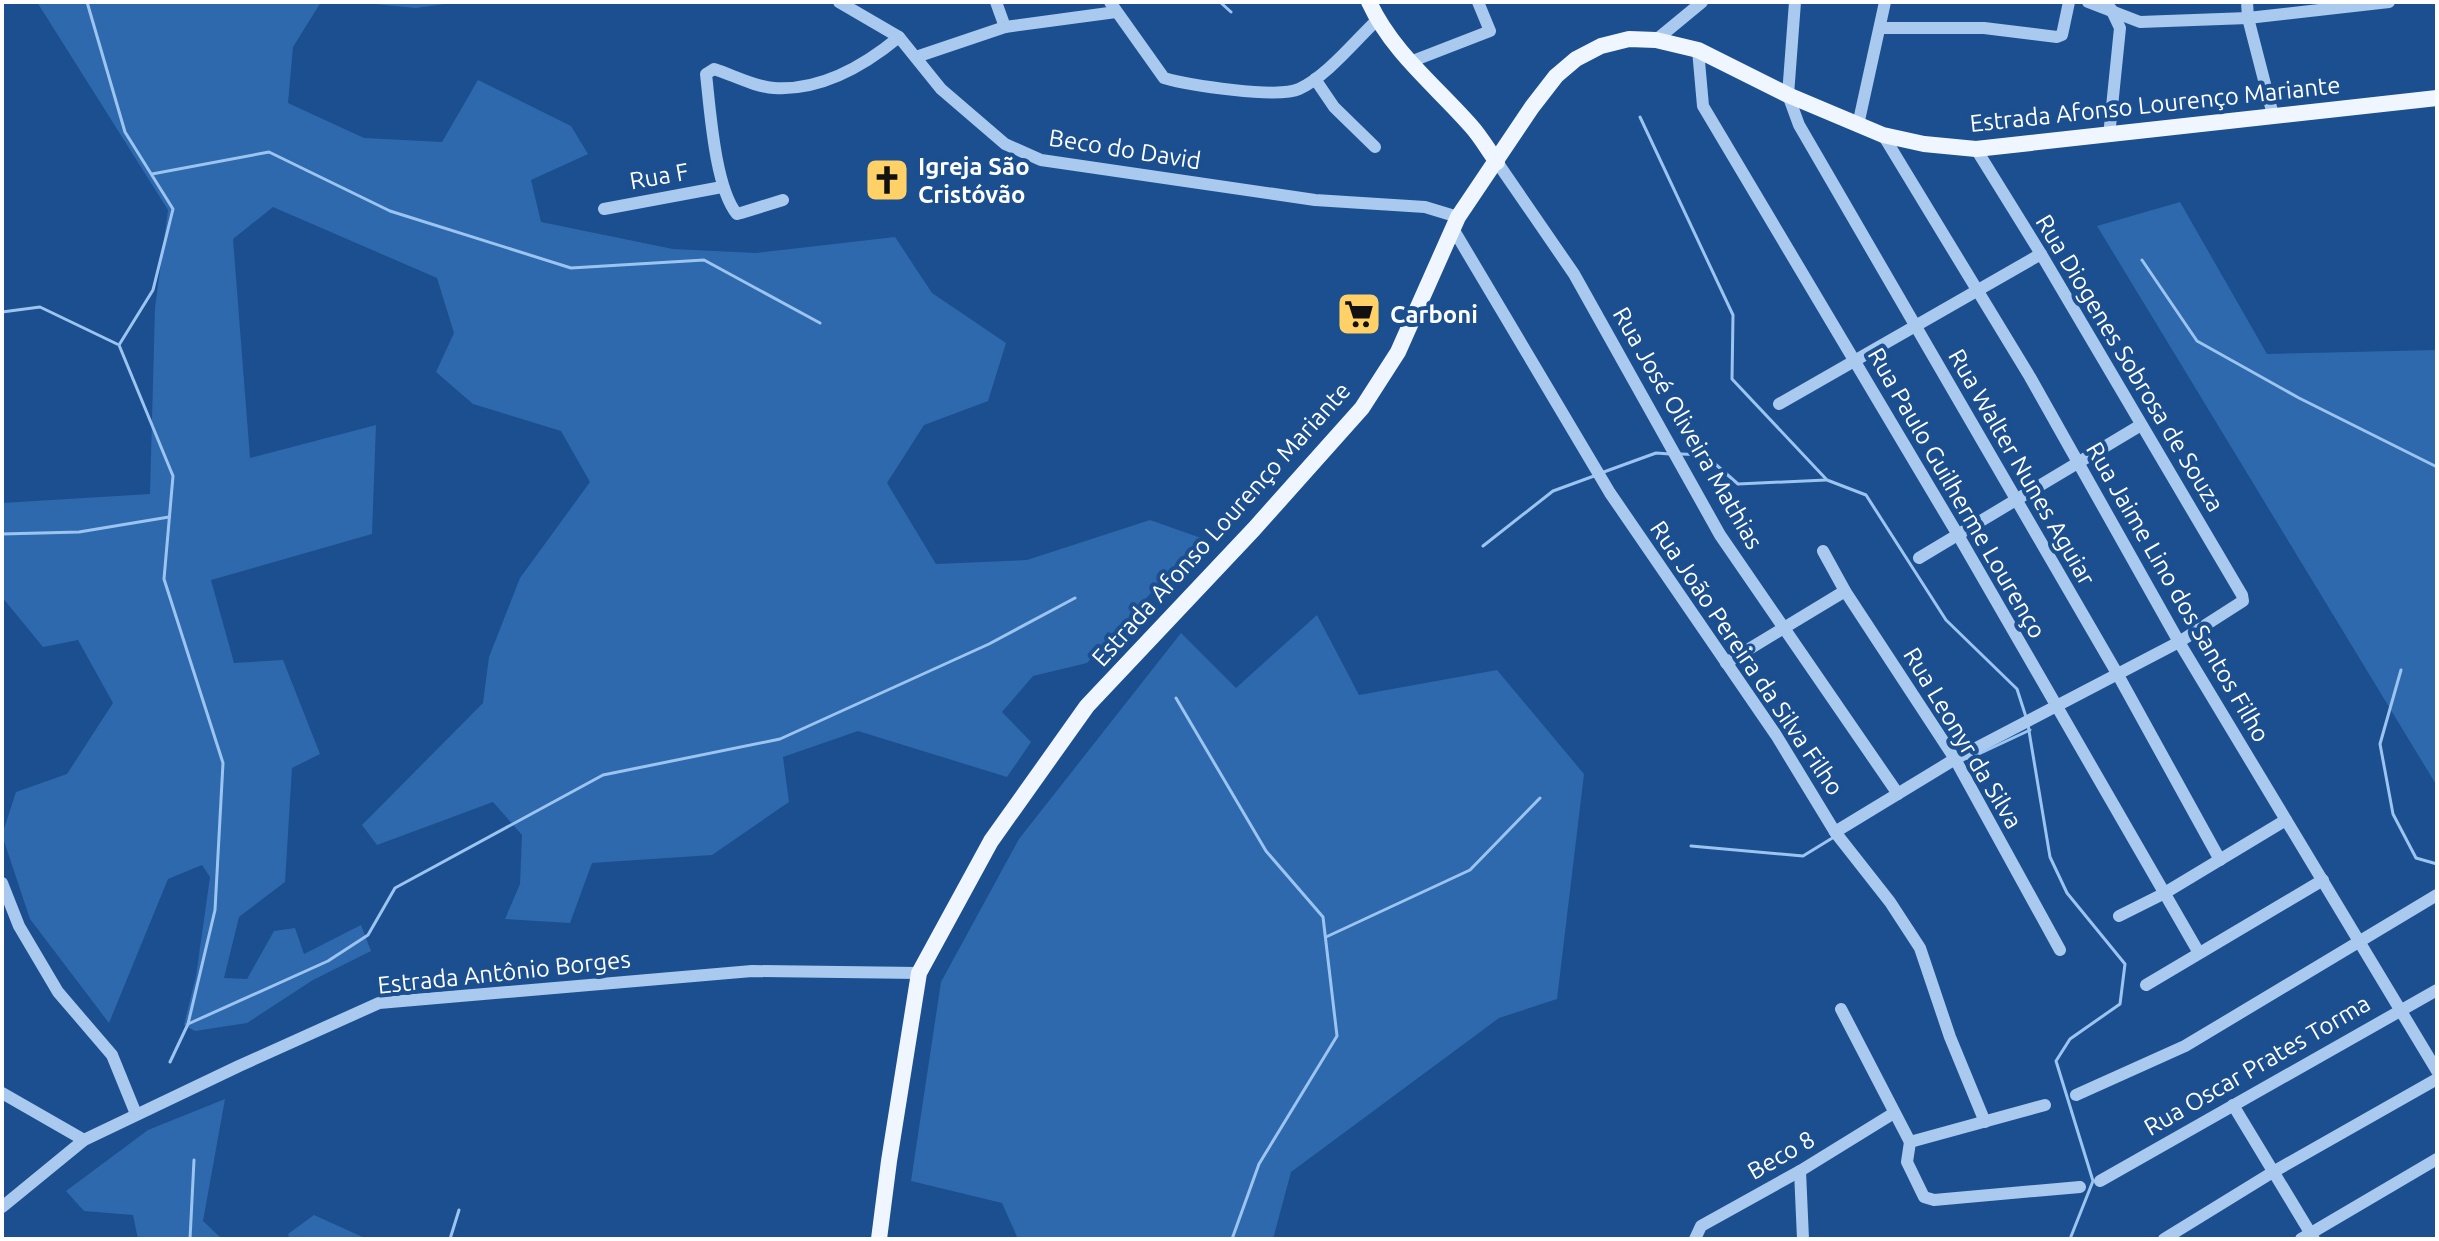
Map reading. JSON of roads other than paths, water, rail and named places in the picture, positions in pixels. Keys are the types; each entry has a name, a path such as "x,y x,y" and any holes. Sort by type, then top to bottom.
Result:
{"main road":[{"path":"1369,2 1377,20 1410,62 1472,127 1497,162"},
{"name":"Estrada Afonso Lourenço Mariante","path":"879,1239 919,973 991,841 1087,706 1254,529 1362,408 1398,352 1455,222 1532,107 1556,76 1576,59 1601,46 1629,39 1656,40 1698,50 1788,95 1883,135 1924,144 1976,149 2437,98"}],"street":[{"name":"Beco do David","path":"839,2 899,37 941,89 1005,144 1041,160 1315,200 1425,207 1455,222"},
{"path":"996,2 1005,27"},
{"path":"1410,62 1490,31 1478,2"},
{"path":"1656,40 1702,2"},
{"path":"1788,95 1795,2"},
{"path":"1858,125 1882,28 1885,2"},
{"path":"1882,28 1984,28 2057,37 2062,35 2069,2"},
{"path":"2088,2 2110,5 2140,22 2248,18 2389,2"},
{"path":"2247,2 2248,18 2273,115"},
{"path":"2109,136 2120,28 2110,5"},
{"path":"916,57 1005,27 1113,7 1164,78 1225,90 1296,91 1315,79 1377,20"},
{"path":"783,200 737,214 722,187 706,74 714,69 772,88 803,86 844,75 899,37"},
{"name":"Rua Paulo Guilherme Lourenço","path":"1698,50 1703,106 1958,535 2199,953"},
{"path":"1315,79 1334,107 1375,147"},
{"name":"Rua Walter Nunes Aguiar","path":"1788,95 1799,125 2118,675 2220,860"},
{"name":"Rua Jaime Lino dos Santos Filho","path":"1883,135 2035,387 2179,642 2437,1071"},
{"name":"Rua Diogenes Sobrosa de Souza","path":"1976,149 2242,595 2243,601 2179,642"},
{"name":"Rua José Oliveira Mathias","path":"1497,162 1574,274 1720,535 1898,794"},
{"name":"Rua F","path":"604,209 722,187"},
{"name":"Rua João Pereira da Silva Filho","path":"1455,222 1610,493 1776,735 1835,832 1890,902 1920,948 1950,1037 1985,1122"},
{"path":"1779,404 2041,254"},
{"path":"1919,558 2141,425"},
{"name":"Rua Leonyr da Silva","path":"1823,551 1845,591 1955,759 2060,950"},
{"path":"1726,663 1845,591"},
{"path":"1835,832 1955,759 2179,642"},
{"path":"2119,916 2163,894 2286,820"},
{"path":"2146,985 2323,880"},
{"path":"2,883 19,926 58,992 112,1055 136,1114"},
{"path":"2076,1095 2185,1046 2437,895"},
{"name":"Estrada Antônio Borges","path":"2,1207 84,1140 379,1003 752,971 919,973"},
{"name":"Rua Oscar Prates Torma","path":"2100,1181 2437,990"},
{"path":"1841,1009 1910,1142 1907,1162 1924,1197 1934,1200 2080,1187"},
{"path":"2164,1239 2273,1172 2437,1079"},
{"path":"2,1093 84,1140"},
{"path":"1910,1142 2045,1105"},
{"path":"2233,1105 2309,1237 2437,1159"},
{"name":"Beco 8","path":"1695,1239 1701,1226 1800,1171 1894,1113"},
{"path":"1800,1171 1803,1239"}],"waterway":[{"path":"87,2 125,132 173,209 153,290 119,345 173,476 164,579 223,763 215,910 188,1024 170,1062"},
{"path":"1220,2 1231,12"},
{"path":"1640,117 1733,315 1732,379 1827,480 1866,495 1946,620 2017,689 2026,717"},
{"path":"152,174 269,152 390,211 571,268 704,260 820,323"},
{"path":"2142,260 2197,341 2299,398 2437,467"},
{"path":"2,312 40,307 117,344"},
{"path":"1601,473 1656,453 1670,454"},
{"path":"1681,454 1705,455 1738,484 1826,480"},
{"path":"1483,546 1553,491 1594,476"},
{"path":"2,534 79,532 169,517"},
{"path":"188,1024 328,961 368,935 395,888 603,775 780,739 989,644 1075,598"},
{"path":"2401,670 2380,744 2393,814 2416,858 2437,864"},
{"path":"1176,698 1266,851 1323,917 1337,1036 1259,1164 1232,1239"},
{"path":"2028,725 2050,857 2067,893 2125,964 2120,1004 2070,1039 2056,1061 2093,1181 2070,1239"},
{"path":"1968,759 2030,730"},
{"path":"1326,937 1470,870 1540,798"},
{"path":"1691,846 1803,856 1834,837"},
{"path":"190,1239 194,1160"},
{"path":"450,1239 459,1210"}],"place":[{"name":"Igreja São Cristóvão","path":"887,180"},
{"name":"Carboni","path":"1359,314"}]}
